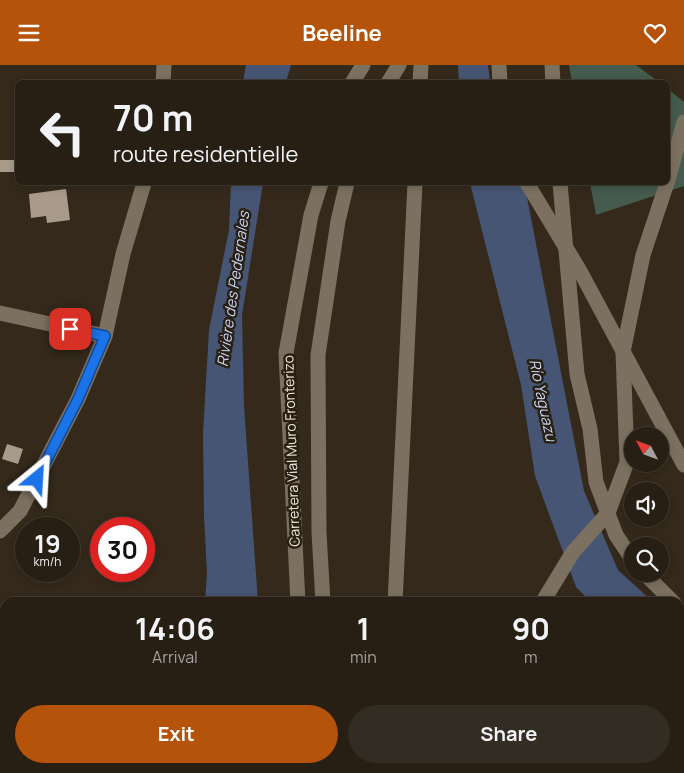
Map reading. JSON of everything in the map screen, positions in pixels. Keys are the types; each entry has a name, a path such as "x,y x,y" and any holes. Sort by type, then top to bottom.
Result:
{"street":[{"path":"163,80 164,65"},
{"path":"354,80 363,65"},
{"path":"390,80 399,65"},
{"path":"420,65 420,80"},
{"path":"498,65 500,80"},
{"path":"552,65 553,80"},
{"path":"670,170 684,121"},
{"path":"0,531 20,511 78,399 105,336 123,254 143,185"},
{"name":"Carretera Vial Muro Fronterizo","path":"298,597 286,353 311,215 320,185"},
{"name":"Carretera Vial Muro Fronterizo","path":"323,597 319,532 318,355 338,221 347,185"},
{"path":"394,597 415,185"},
{"path":"528,185 580,271 684,465"},
{"path":"560,185 577,374 590,429 596,482 616,535 624,547"},
{"path":"546,597 573,552 608,513 627,462 623,352 643,255 666,185"},
{"path":"0,313 105,336"},
{"path":"653,582 668,597"}],"green space":[{"path":"569,65 636,65 656,80 572,80"},
{"path":"670,91 684,102 684,186 596,215 590,185 670,185"}],"water":[{"path":"246,65 291,65 287,80 243,80"},
{"path":"458,65 488,65 490,80 459,80"},
{"name":"Rivière des Pedernales","path":"231,185 263,185 242,315 244,406 258,597 205,597 207,573 203,433 209,330 229,230"},
{"name":"Río Yaguazu","path":"471,185 524,185 525,187 584,491 618,570 624,575 624,582 631,582 648,597 586,597 576,587 535,476 521,385"}],"building":[{"path":"0,160 14,160 14,172 0,172"},
{"path":"66,189 70,220 47,223 46,216 31,218 29,194"},
{"path":"7,444 23,449 18,464 2,459"}],"route":[{"path":"37,479 78,399 105,336 70,329"}]}
